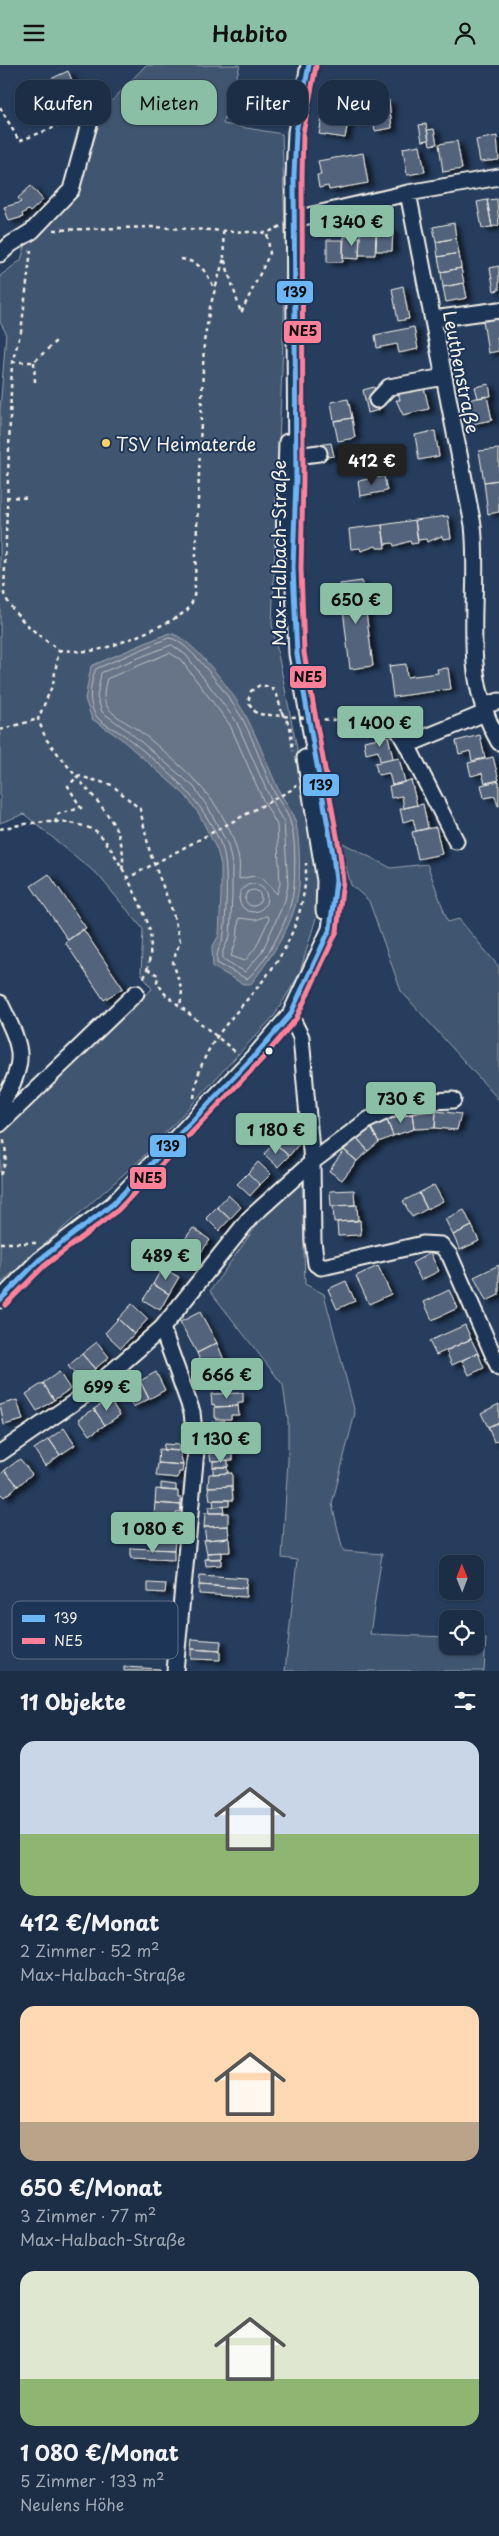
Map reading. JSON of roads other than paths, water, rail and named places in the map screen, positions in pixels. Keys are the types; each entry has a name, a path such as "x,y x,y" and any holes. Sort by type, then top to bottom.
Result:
{"street":[{"name":"Max-Halbach-Straße","path":"0,1299 39,1260 113,1204 249,1062 290,1015 330,929 336,881 296,655 293,568 296,456 296,132 309,65"},
{"path":"0,253 10,244 32,231 70,191 89,125"},
{"path":"295,219 408,193 499,177"},
{"name":"Leuthenstraße","path":"408,193 473,525 477,560 473,652 476,680 484,710 499,742"},
{"path":"432,319 499,310"},
{"name":"Max-Halbach-Straße","path":"295,329 285,480 284,569 289,657 324,881 324,907 319,950"},
{"path":"377,400 389,387 444,377"},
{"path":"296,456 319,453"},
{"path":"407,745 484,710 499,701"},
{"path":"394,722 456,841"},
{"path":"0,1124 136,993"},
{"path":"0,1003 21,1053 16,1079 0,1107"},
{"path":"290,1015 300,1037 312,1162 313,1241 316,1265 321,1267 327,1266 423,1244 441,1245 450,1256 499,1368"},
{"path":"0,1088 16,1079"},
{"path":"0,1453 89,1392 162,1328 249,1219 312,1162 368,1120 390,1110 431,1101 453,1100"},
{"path":"162,1328 192,1412 196,1451 178,1649"}],"water":[{"path":"169,633 178,636 201,655 224,682 242,708 296,824 299,861 297,899 282,938 251,984 243,984 213,967 212,948 219,935 221,865 217,850 199,814 185,795 120,738 92,719 85,699 91,666"}],"place":[{"name":"TSV Heimaterde","path":"106,443"}]}
